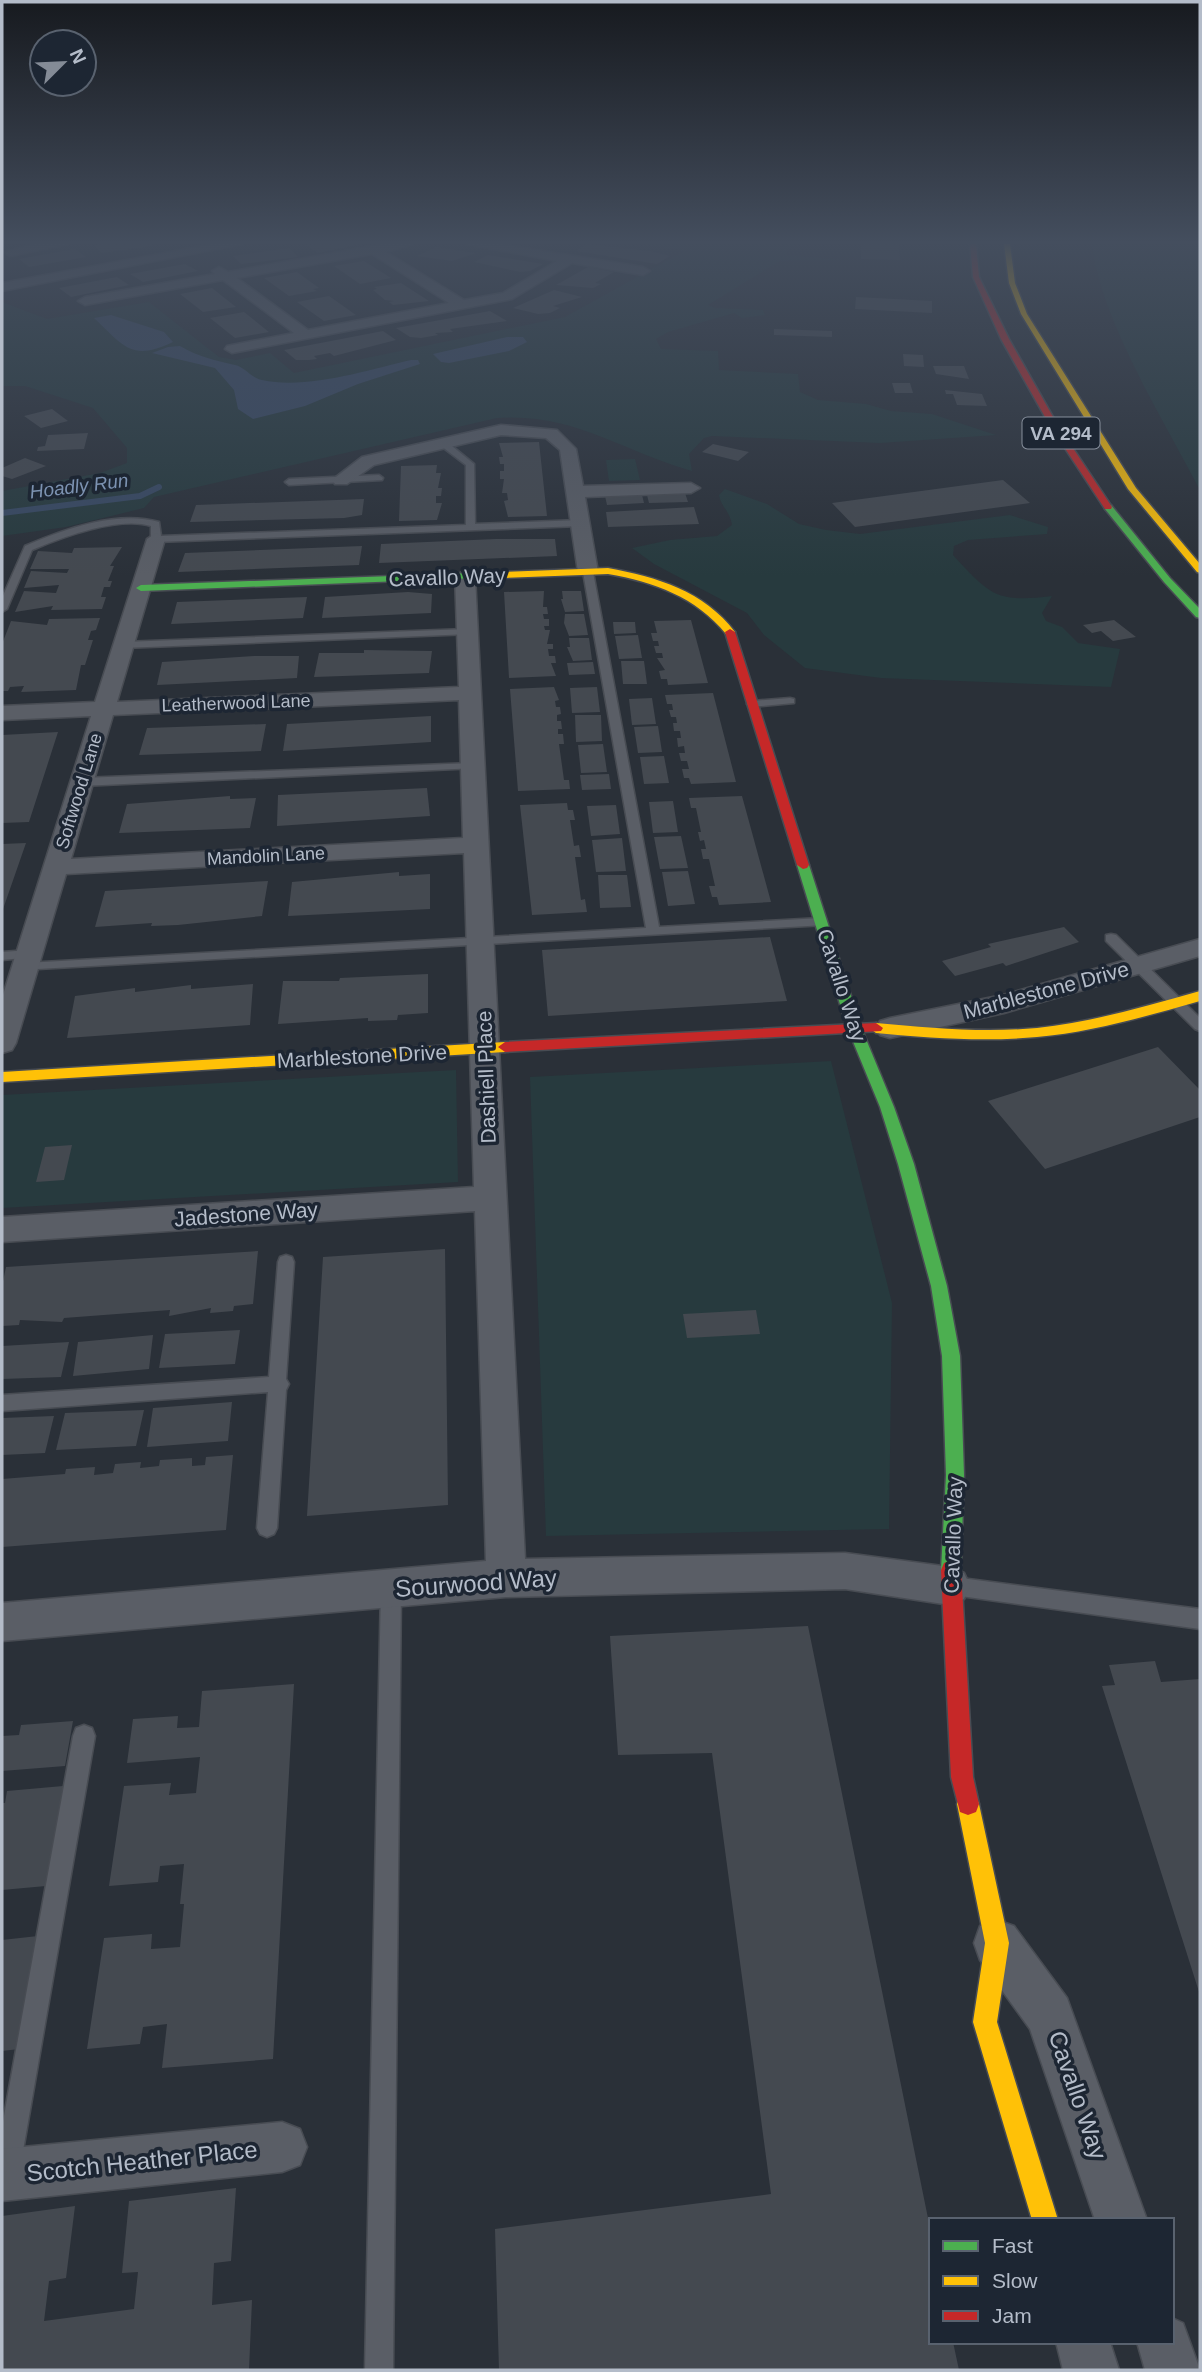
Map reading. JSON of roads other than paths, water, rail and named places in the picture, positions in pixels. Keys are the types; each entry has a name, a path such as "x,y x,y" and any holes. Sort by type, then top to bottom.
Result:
{"main road":[{"name":"VA 294","path":"1018,355 1110,512 1151,563 1200,615"},
{"name":"VA 294","path":"1051,355 1132,489 1200,570"},
{"name":"Cavallo Way","path":"141,588 588,572 642,575 712,611 729,630 854,1027 887,1107 906,1164 927,1233 945,1319 951,1356 955,1475 950,1586 962,1777 997,1943 985,2022 1044,2218"},
{"name":"Marblestone Drive","path":"2,1077 854,1027 989,1035 1075,1028 1200,996"}],"street":[{"path":"341,480 368,461 501,430 551,433 568,449 588,572"},
{"path":"575,492 663,484 691,488"},
{"name":"Softwood Lane","path":"2,1043 156,539"},
{"name":"Dashiell Place","path":"465,576 506,1578"},
{"name":"Leatherwood Lane","path":"2,713 470,693"},
{"name":"Mandolin Lane","path":"55,867 476,845"},
{"name":"Marblestone Drive","path":"890,1028 1004,1004 1200,947"},
{"name":"Jadestone Way","path":"2,1230 491,1198"},
{"name":"Sourwood Way","path":"2,1622 506,1578 845,1571 950,1586"},
{"name":"Cavallo Way","path":"997,1943 1050,2015 1120,2218"},
{"name":"Scotch Heather Place","path":"4,2174 282,2147"},
{"path":"1084,2344 1091,2370"},
{"path":"1165,2344 1173,2370"}],"lane":[{"path":"444,443 470,464 471,527"},
{"path":"289,482 379,478"},
{"path":"2,610 28,548 42,541 136,519 156,524 156,539 580,523"},
{"path":"588,572 653,932"},
{"path":"123,645 467,632"},
{"path":"752,704 790,701"},
{"path":"81,782 473,766"},
{"path":"2,956 27,961 480,942 821,922"},
{"path":"1111,938 1200,1026"},
{"path":"267,1528 280,1384 286,1262"},
{"path":"2,1403 280,1384"},
{"path":"950,1586 1200,1619"},
{"path":"379,2370 391,1588"},
{"path":"4,2174 84,1736"}],"water":[{"path":"159,355 197,355 239,366 258,379 279,382 337,378 411,360 418,360 420,364 358,384 305,406 253,419 238,409 234,390 215,368"},
{"path":"434,355 491,355 449,363 441,362"}],"waterway":[{"name":"Hoadly Run","path":"2,513 140,496 159,487"}]}
